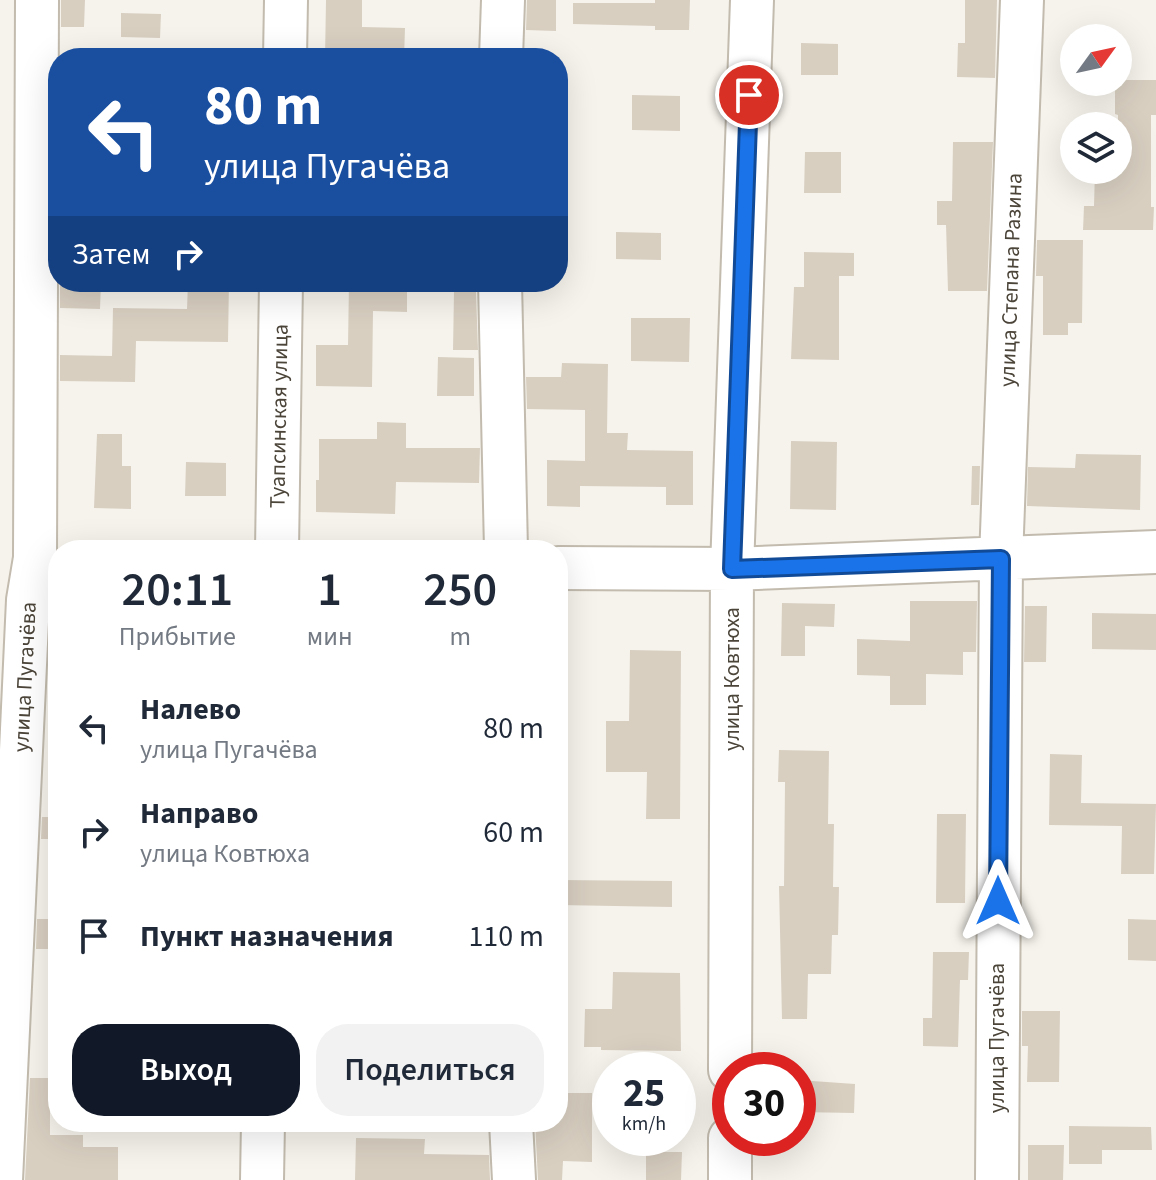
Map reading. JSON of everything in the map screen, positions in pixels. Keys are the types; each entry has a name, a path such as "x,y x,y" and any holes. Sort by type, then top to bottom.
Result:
{"street":[{"path":"31,558 37,0"},
{"path":"285,48 286,0"},
{"path":"501,48 503,0"},
{"name":"улица Ковтюха","path":"730,1052 732,569 752,0"},
{"name":"улица Степана Разина","path":"1001,559 1022,0"},
{"name":"Туапсинская улица","path":"277,540 281,292"},
{"path":"500,292 506,540"},
{"path":"568,568 732,569 1156,552"},
{"name":"улица Пугачёва","path":"1,1180 31,558"},
{"name":"улица Пугачёва","path":"997,1180 1001,559"},
{"path":"262,1180 263,1132"},
{"path":"512,1132 514,1180"},
{"path":"730,1156 730,1180"}],"building":[{"path":"61,0 85,0 84,27 61,27"},
{"path":"326,0 362,0 362,27 405,28 404,48 325,48"},
{"path":"527,0 556,0 556,31 526,30"},
{"path":"655,0 690,0 689,30 573,24 573,3 655,3"},
{"path":"965,0 997,0 995,78 957,77 958,43 965,43"},
{"path":"121,13 161,14 160,38 121,37"},
{"path":"801,43 838,44 838,75 801,75"},
{"path":"1132,80 1156,80 1156,115 1151,115 1153,230 1083,230 1084,206 1094,206 1095,184 1132,184 1132,112 1115,112 1115,96 1132,96"},
{"path":"632,95 680,96 680,131 632,130"},
{"path":"953,142 993,142 987,291 948,291 946,225 937,225 937,201 952,201"},
{"path":"805,152 841,152 841,193 804,193"},
{"path":"616,232 661,233 661,260 616,259"},
{"path":"1037,240 1083,240 1082,323 1068,323 1068,335 1043,335 1043,276 1036,276"},
{"path":"804,252 854,253 854,276 839,276 839,360 791,359 794,287 804,287"},
{"path":"60,292 101,292 100,309 60,308"},
{"path":"188,292 229,292 228,342 136,341 135,382 60,381 60,355 112,356 113,308 187,309"},
{"path":"349,292 407,292 407,312 373,311 372,387 316,386 316,345 348,345"},
{"path":"454,292 476,292 478,350 453,350"},
{"path":"631,318 690,318 689,362 631,361"},
{"path":"438,357 474,358 474,396 437,396"},
{"path":"562,363 608,364 607,433 628,433 627,450 693,451 693,505 666,505 666,487 580,486 580,507 547,506 547,460 585,461 585,410 527,409 526,377 561,377"},
{"path":"377,422 406,423 406,448 480,448 479,483 396,482 395,514 316,512 319,439 377,439"},
{"path":"97,434 122,434 122,466 131,466 131,509 94,508"},
{"path":"791,441 837,442 836,510 790,509"},
{"path":"1076,454 1141,455 1140,510 1027,506 1028,467 1075,468"},
{"path":"186,462 226,463 226,496 185,496"},
{"path":"972,466 980,466 979,505 971,505"},
{"path":"910,601 977,601 976,652 963,652 963,675 926,674 926,705 890,705 890,676 857,675 857,639 910,641"},
{"path":"782,603 835,604 834,627 805,626 805,656 781,656"},
{"path":"1025,606 1047,606 1046,662 1024,662"},
{"path":"1092,613 1156,614 1156,650 1092,649"},
{"path":"630,650 681,651 680,819 646,819 647,772 606,772 606,721 629,721"},
{"path":"779,750 829,751 828,824 834,824 833,887 839,887 838,935 832,935 831,974 808,974 807,1019 782,1019 779,886 784,886 785,782 778,782"},
{"path":"1050,754 1082,755 1081,803 1156,804 1154,874 1121,874 1122,826 1049,825"},
{"path":"937,814 966,814 965,903 936,903"},
{"path":"42,817 48,817 48,839 41,839"},
{"path":"568,880 672,881 672,907 568,905"},
{"path":"37,919 48,919 48,949 36,949"},
{"path":"1128,919 1156,920 1156,961 1128,960"},
{"path":"933,952 969,952 968,980 960,980 958,1047 923,1046 923,1018 932,1018"},
{"path":"613,972 680,973 681,1051 584,1047 585,1009 612,1009"},
{"path":"1022,1011 1060,1011 1059,1082 1027,1082 1028,1046 1022,1046"},
{"path":"30,1078 48,1078 50,1135 83,1135 83,1147 118,1147 118,1180 25,1180"},
{"path":"816,1081 855,1084 854,1113 816,1112"},
{"path":"568,1093 592,1093 592,1162 563,1161 562,1180 538,1180 536,1132 568,1132"},
{"path":"1069,1126 1151,1127 1152,1150 1102,1150 1102,1164 1069,1164"},
{"path":"356,1138 425,1139 424,1154 489,1155 490,1180 355,1180"},
{"path":"1028,1145 1064,1145 1063,1180 1028,1180"},
{"path":"646,1156 682,1156 681,1180 646,1180"}],"route":[{"path":"749,95 732,569 1001,559 998,901"}]}
